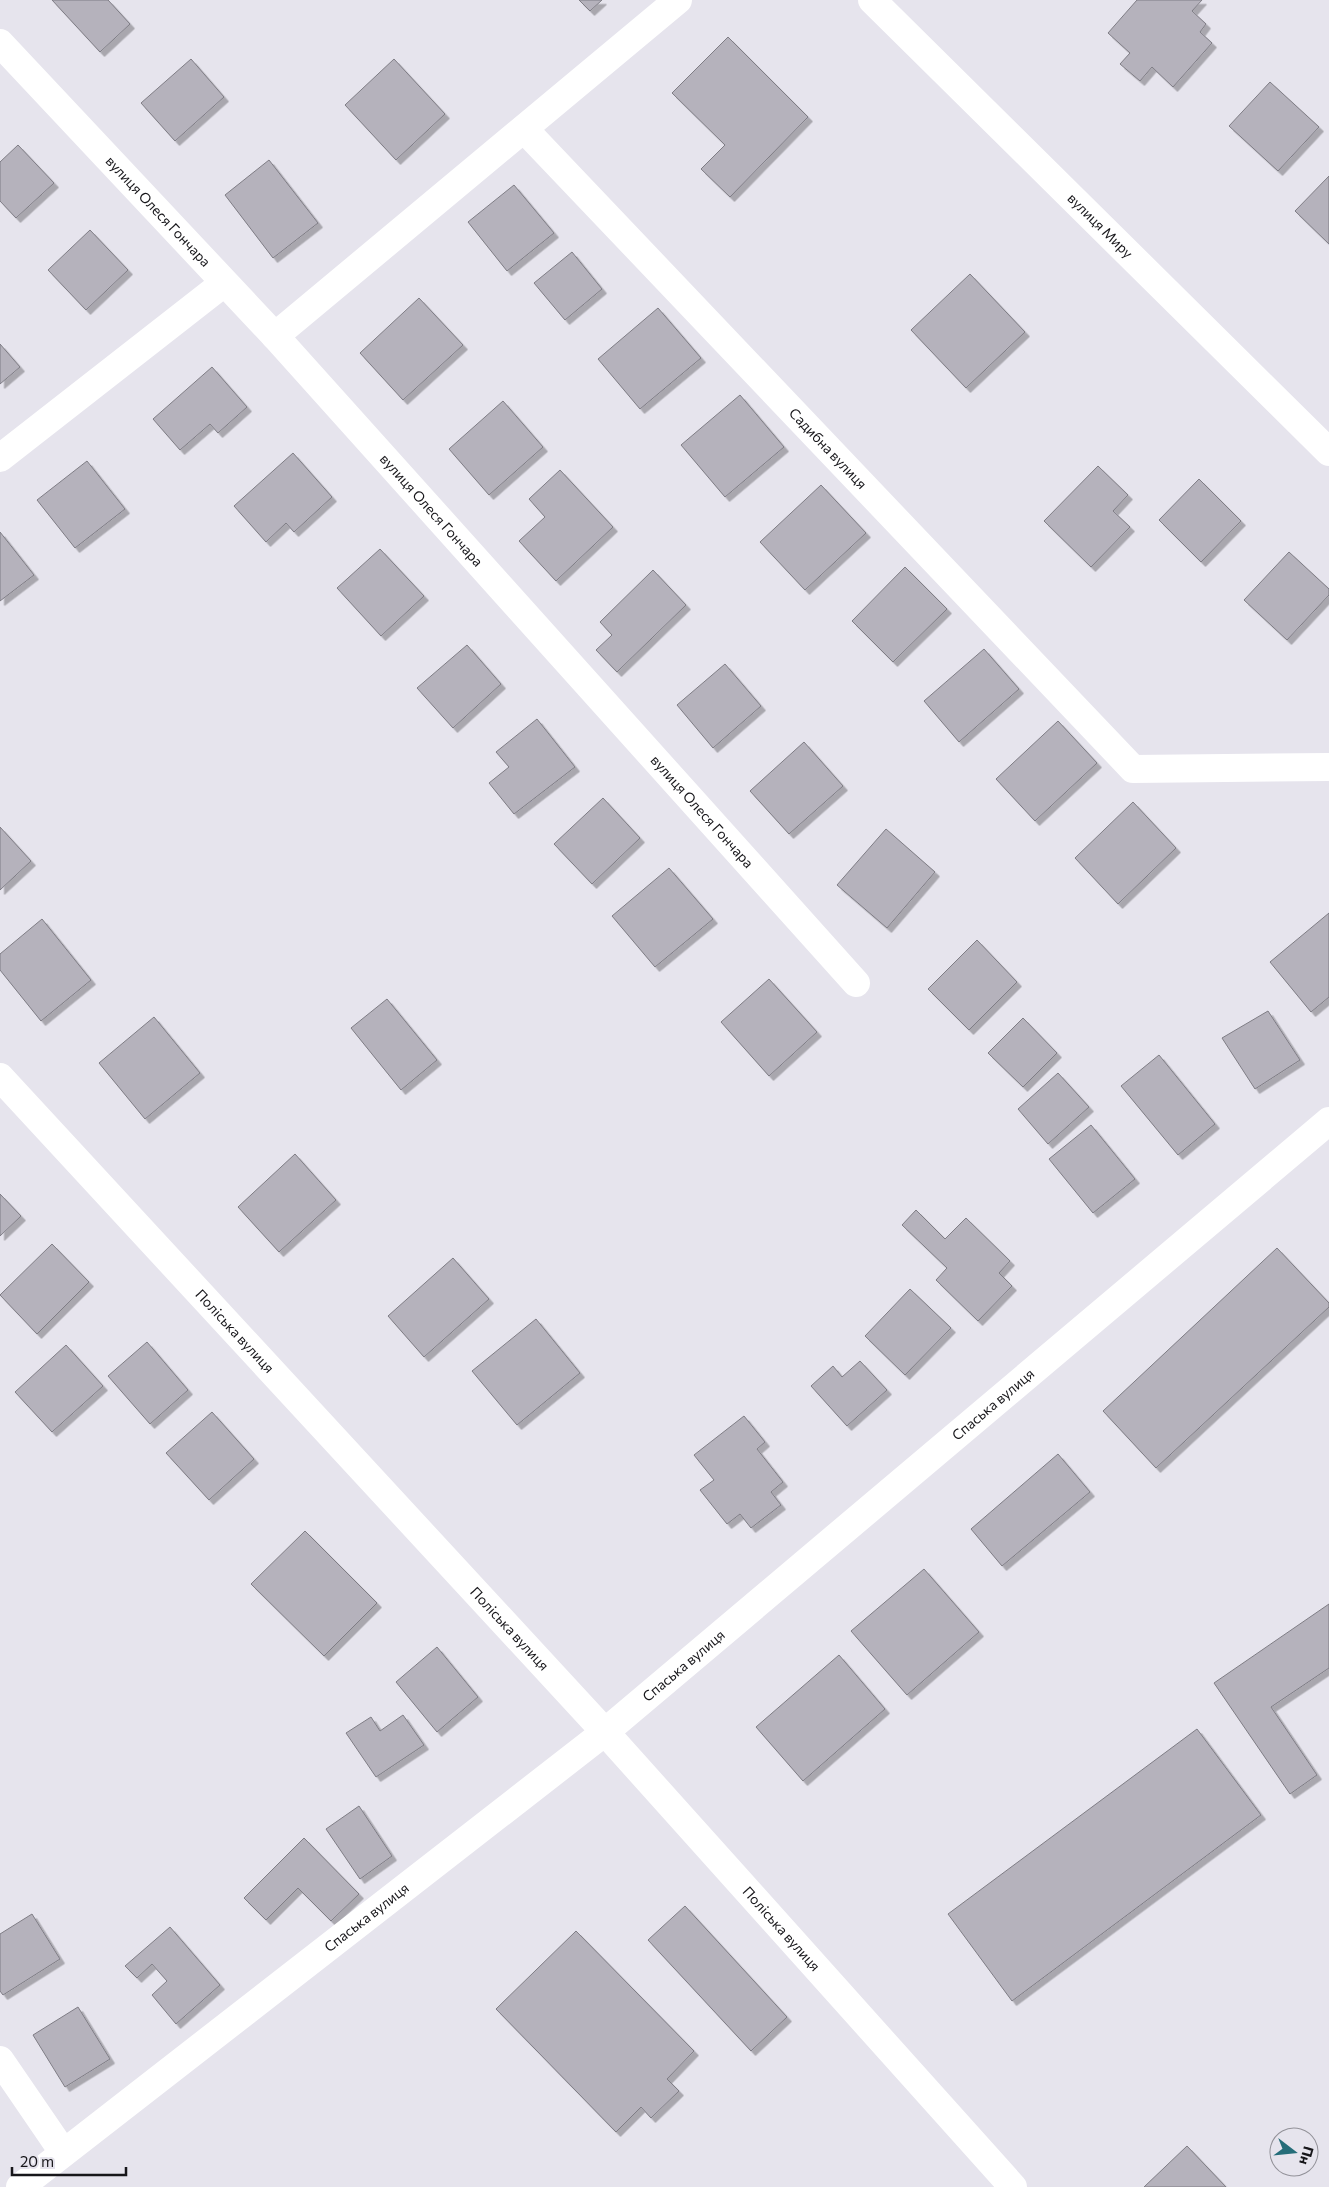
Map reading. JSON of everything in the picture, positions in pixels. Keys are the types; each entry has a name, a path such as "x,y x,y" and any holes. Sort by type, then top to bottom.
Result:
{"street":[{"path":"275,336 678,0"},
{"name":"вулиця Миру","path":"872,0 1329,452"},
{"name":"вулиця Олеся Гончара","path":"0,43 275,336 856,983"},
{"name":"Садибна вулиця","path":"524,129 1133,769 1329,767"},
{"path":"0,458 224,283"},
{"name":"Поліська вулиця","path":"0,1077 605,1732 1013,2187"},
{"name":"Спаська вулиця","path":"20,2187 605,1732 1329,1121"},
{"path":"0,2060 63,2152"}],"building":[{"path":"52,0 108,0 130,24 100,52"},
{"path":"579,0 602,0 590,11"},
{"path":"1137,0 1202,0 1192,11 1206,24 1200,32 1212,43 1173,87 1152,67 1140,81 1120,64 1130,53 1108,33"},
{"path":"728,37 808,117 730,197 701,169 725,145 672,93"},
{"path":"191,59 224,97 175,141 141,103"},
{"path":"394,59 445,114 396,160 345,105"},
{"path":"1270,82 1319,127 1278,171 1229,126"},
{"path":"18,145 54,183 16,218 0,201 0,162"},
{"path":"269,160 318,223 273,258 225,195"},
{"path":"1329,176 1329,244 1295,211"},
{"path":"514,185 554,233 507,271 468,222"},
{"path":"90,230 128,270 86,310 48,270"},
{"path":"572,252 602,289 565,320 534,283"},
{"path":"970,274 1025,332 966,388 911,330"},
{"path":"419,298 463,345 403,400 360,353"},
{"path":"658,308 701,358 640,409 598,359"},
{"path":"0,344 20,367 0,384"},
{"path":"212,367 247,407 218,433 210,424 180,450 153,419"},
{"path":"740,395 784,447 725,497 681,445"},
{"path":"503,401 543,447 489,495 449,449"},
{"path":"293,453 332,497 294,532 286,523 266,542 234,506"},
{"path":"87,461 125,509 75,548 37,500"},
{"path":"1098,466 1128,495 1113,511 1130,527 1091,567 1044,521"},
{"path":"560,470 613,527 556,581 519,541 545,517 529,499"},
{"path":"1199,479 1241,521 1201,562 1159,520"},
{"path":"821,485 866,533 805,590 760,542"},
{"path":"0,532 34,575 0,601"},
{"path":"380,549 424,596 381,636 337,588"},
{"path":"1289,552 1329,589 1329,595 1287,640 1244,600"},
{"path":"905,567 947,609 893,662 852,621"},
{"path":"653,570 686,605 617,672 596,650 612,635 600,622"},
{"path":"467,645 501,684 453,728 417,688"},
{"path":"984,649 1019,689 959,742 924,701"},
{"path":"725,664 761,706 713,748 677,705"},
{"path":"537,719 575,767 514,814 489,783 509,767 496,752"},
{"path":"1058,721 1097,763 1035,821 996,779"},
{"path":"804,742 843,786 789,834 750,791"},
{"path":"603,798 640,838 592,884 554,844"},
{"path":"1133,802 1176,848 1118,904 1075,858"},
{"path":"0,827 31,861 0,890"},
{"path":"886,829 935,872 887,928 837,885"},
{"path":"669,868 713,919 655,967 612,916"},
{"path":"1329,913 1329,997 1311,1012 1270,962"},
{"path":"42,919 91,980 41,1021 0,970 0,954"},
{"path":"977,940 1017,982 969,1030 928,989"},
{"path":"769,979 817,1032 769,1076 721,1022"},
{"path":"387,999 437,1060 401,1090 351,1028"},
{"path":"1268,1011 1300,1060 1255,1089 1222,1038"},
{"path":"154,1017 200,1073 145,1119 99,1063"},
{"path":"1023,1018 1057,1053 1023,1087 988,1053"},
{"path":"1159,1055 1215,1124 1178,1155 1121,1086"},
{"path":"1058,1073 1089,1107 1048,1144 1018,1109"},
{"path":"1091,1125 1135,1179 1093,1213 1049,1159"},
{"path":"295,1154 336,1200 279,1252 238,1207"},
{"path":"0,1194 21,1216 0,1236"},
{"path":"916,1210 945,1239 966,1218 1010,1261 999,1273 1012,1286 978,1321 936,1280 947,1268 902,1225"},
{"path":"52,1244 89,1282 37,1334 0,1295"},
{"path":"1277,1248 1329,1303 1329,1307 1156,1468 1103,1411"},
{"path":"453,1258 489,1299 424,1357 388,1316"},
{"path":"910,1289 951,1328 905,1375 865,1336"},
{"path":"536,1319 580,1373 517,1425 472,1371"},
{"path":"147,1342 188,1390 150,1424 108,1376"},
{"path":"66,1345 103,1386 52,1432 15,1392"},
{"path":"860,1361 887,1390 847,1426 811,1386 833,1366 842,1377"},
{"path":"212,1412 254,1459 209,1500 166,1453"},
{"path":"744,1416 765,1442 757,1449 783,1482 771,1492 781,1505 751,1528 740,1514 727,1524 700,1490 714,1480 694,1455"},
{"path":"1058,1454 1090,1492 1002,1566 971,1529"},
{"path":"305,1531 377,1603 324,1656 251,1584"},
{"path":"924,1569 979,1632 907,1695 851,1631"},
{"path":"1329,1604 1329,1668 1271,1707 1317,1775 1290,1794 1214,1683"},
{"path":"437,1647 478,1697 437,1732 396,1682"},
{"path":"839,1655 885,1709 803,1781 756,1727"},
{"path":"403,1715 424,1745 376,1777 346,1733 371,1717 380,1731"},
{"path":"1197,1729 1261,1815 1012,2001 948,1914"},
{"path":"359,1806 392,1856 360,1879 326,1829"},
{"path":"304,1838 359,1894 331,1921 298,1888 266,1920 244,1898"},
{"path":"685,1906 787,2017 751,2051 648,1940"},
{"path":"32,1914 60,1959 3,1995 0,1991 0,1934"},
{"path":"170,1927 220,1985 176,2024 152,1995 167,1981 152,1964 137,1978 125,1966"},
{"path":"576,1931 694,2051 667,2079 679,2091 651,2118 641,2107 616,2132 496,2009"},
{"path":"78,2007 110,2059 65,2087 33,2035"},
{"path":"1187,2146 1226,2187 1144,2187"}]}
